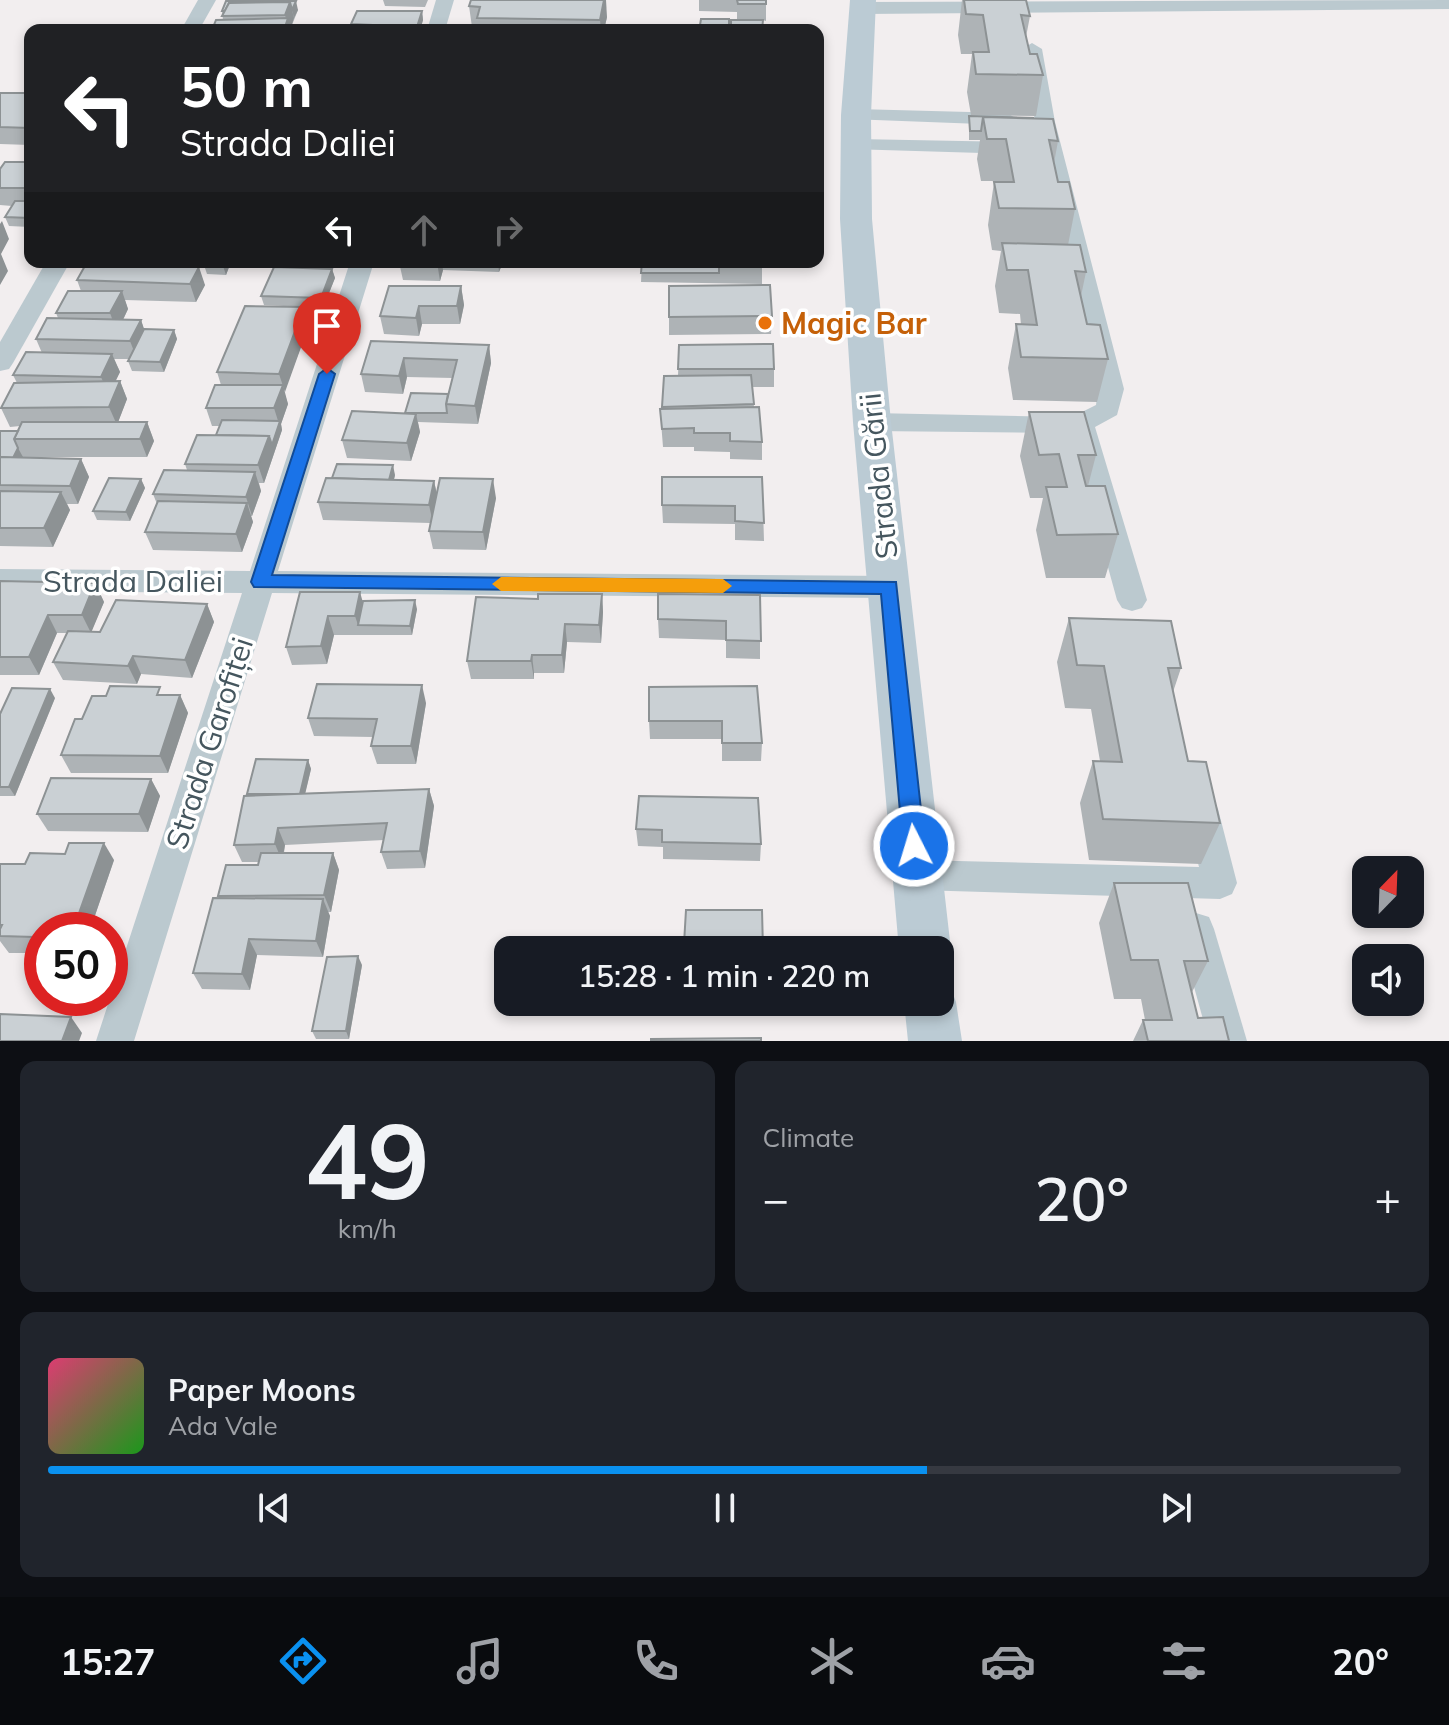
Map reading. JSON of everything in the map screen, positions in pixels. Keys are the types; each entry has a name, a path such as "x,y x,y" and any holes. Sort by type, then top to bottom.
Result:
{"main road":[{"name":"Strada Gării","path":"863,4 856,130 856,219 872,422 924,936"},
{"path":"932,1016 935,1041"}],"street":[{"path":"193,24 207,0"},
{"path":"438,24 445,0"},
{"path":"863,4 1449,4"},
{"path":"872,422 1062,426 1082,423 1108,409 1111,389 1045,121 1032,49"},
{"path":"856,130 1045,121"},
{"path":"856,130 1052,149"},
{"path":"0,363 55,268"},
{"name":"Strada Garofiței","path":"115,1041 360,268"},
{"path":"1082,423 1132,600"},
{"name":"Strada Daliei","path":"0,580 890,587"},
{"path":"917,875 1220,883 1193,777"},
{"path":"1183,883 1228,1041"}],"building":[{"path":"471,0 604,0 600,20 477,18 480,7 469,6"},
{"path":"737,0 766,0 766,4 738,4"},
{"path":"964,0 1026,0 1030,16 1021,15 1030,54 1037,54 1043,75 976,74 973,52 989,52 983,15 966,14"},
{"path":"226,1 296,1 292,10 290,2 229,3 222,11"},
{"path":"290,2 285,15 222,16 229,3"},
{"path":"357,11 422,11 418,24 351,24"},
{"path":"288,18 286,24 214,24 216,20"},
{"path":"701,19 729,19 729,24 700,24"},
{"path":"731,20 763,20 763,24 731,24"},
{"path":"0,93 24,93 24,128 0,127"},
{"path":"969,116 1034,118 983,117 981,131 970,131"},
{"path":"983,117 1053,119 1058,141 1049,140 1058,182 1069,182 1075,209 999,208 994,182 1014,182 1006,139 987,139"},
{"path":"5,162 24,162 24,188 0,188 0,169"},
{"path":"15,201 24,201 24,218 5,217"},
{"path":"1002,243 1080,245 1086,272 1075,271 1087,324 1100,325 1108,359 1021,357 1016,324 1037,325 1028,270 1007,270"},
{"path":"84,268 198,268 190,284 77,280"},
{"path":"274,268 332,269 321,298 261,296"},
{"path":"641,268 719,268 719,273 641,273"},
{"path":"770,285 772,316 669,317 669,286"},
{"path":"389,286 461,286 457,306 419,306 416,318 380,316"},
{"path":"68,291 122,291 110,313 56,313"},
{"path":"245,306 304,307 279,374 217,372"},
{"path":"47,318 141,320 130,341 36,339"},
{"path":"144,329 174,330 160,362 128,361"},
{"path":"371,341 489,345 475,406 446,404 457,360 404,358 399,376 361,374"},
{"path":"773,344 774,369 678,369 679,345"},
{"path":"26,352 112,354 101,377 13,375"},
{"path":"751,375 754,404 662,407 664,376"},
{"path":"120,381 109,407 1,408 14,383"},
{"path":"215,385 283,385 274,408 206,408"},
{"path":"411,393 448,394 447,413 405,413"},
{"path":"759,407 762,442 730,441 730,433 694,433 694,428 662,429 660,409"},
{"path":"352,411 416,414 407,443 342,440"},
{"path":"1029,412 1084,412 1096,455 1078,455 1086,486 1105,486 1118,534 1057,535 1046,487 1067,487 1059,454 1039,455"},
{"path":"222,420 280,421 272,445 269,436 216,435"},
{"path":"22,422 147,422 140,439 14,439"},
{"path":"0,431 18,431 14,439 18,448 13,458 0,457"},
{"path":"197,435 269,436 258,465 185,464"},
{"path":"0,457 81,459 70,486 0,485"},
{"path":"337,464 393,465 389,480 332,478"},
{"path":"164,470 255,472 246,497 153,494"},
{"path":"662,477 762,477 764,523 735,521 735,506 662,505"},
{"path":"109,478 141,479 126,512 93,511"},
{"path":"326,478 434,481 429,505 318,502"},
{"path":"440,478 493,479 483,532 429,531"},
{"path":"0,491 61,492 44,528 0,528"},
{"path":"158,501 247,503 236,534 145,532"},
{"path":"0,581 95,583 82,615 48,615 29,657 0,657"},
{"path":"300,592 360,592 355,616 328,616 321,646 286,647"},
{"path":"538,594 602,594 599,625 565,624 562,655 532,655 531,661 467,661 476,597 538,599"},
{"path":"658,594 760,595 761,641 726,640 726,621 658,619"},
{"path":"116,600 207,604 185,660 133,656 128,666 53,662 68,631 100,632"},
{"path":"415,600 410,626 358,625 363,601"},
{"path":"1069,618 1171,621 1181,668 1168,668 1188,761 1206,762 1220,823 1103,819 1093,761 1122,762 1104,666 1077,665"},
{"path":"317,684 422,685 411,746 371,746 377,719 308,718"},
{"path":"110,686 160,687 157,695 180,695 160,756 61,755 75,719 82,719 92,696 106,696"},
{"path":"757,686 762,743 722,743 722,721 649,721 649,687"},
{"path":"12,688 50,689 9,787 0,787 0,714"},
{"path":"256,759 308,760 300,794 247,794"},
{"path":"51,778 151,779 139,814 37,814"},
{"path":"429,789 420,851 381,852 387,823 278,828 275,844 234,845 244,796"},
{"path":"639,796 758,798 761,844 662,842 662,830 636,829"},
{"path":"69,843 104,843 79,912 24,912 24,937 0,936 0,864 25,864 30,853 65,854"},
{"path":"261,853 333,853 324,895 218,896 226,865 258,865"},
{"path":"1114,883 1188,883 1208,961 1184,961 1198,1018 1223,1017 1229,1041 1148,1041 1143,1020 1172,1020 1158,960 1131,960"},
{"path":"213,898 323,899 316,941 249,939 242,974 193,973"},
{"path":"686,910 762,910 763,936 684,936"},
{"path":"358,956 346,1031 312,1031 327,957"},
{"path":"0,1014 71,1017 62,1041 0,1041"},
{"path":"761,1038 761,1041 651,1041 651,1039"}],"slow traffic":[{"path":"501,584 723,586"}],"place":[{"name":"Magic Bar","path":"765,323"}],"route":[{"path":"327,374 260,582 890,587 914,846"}]}
